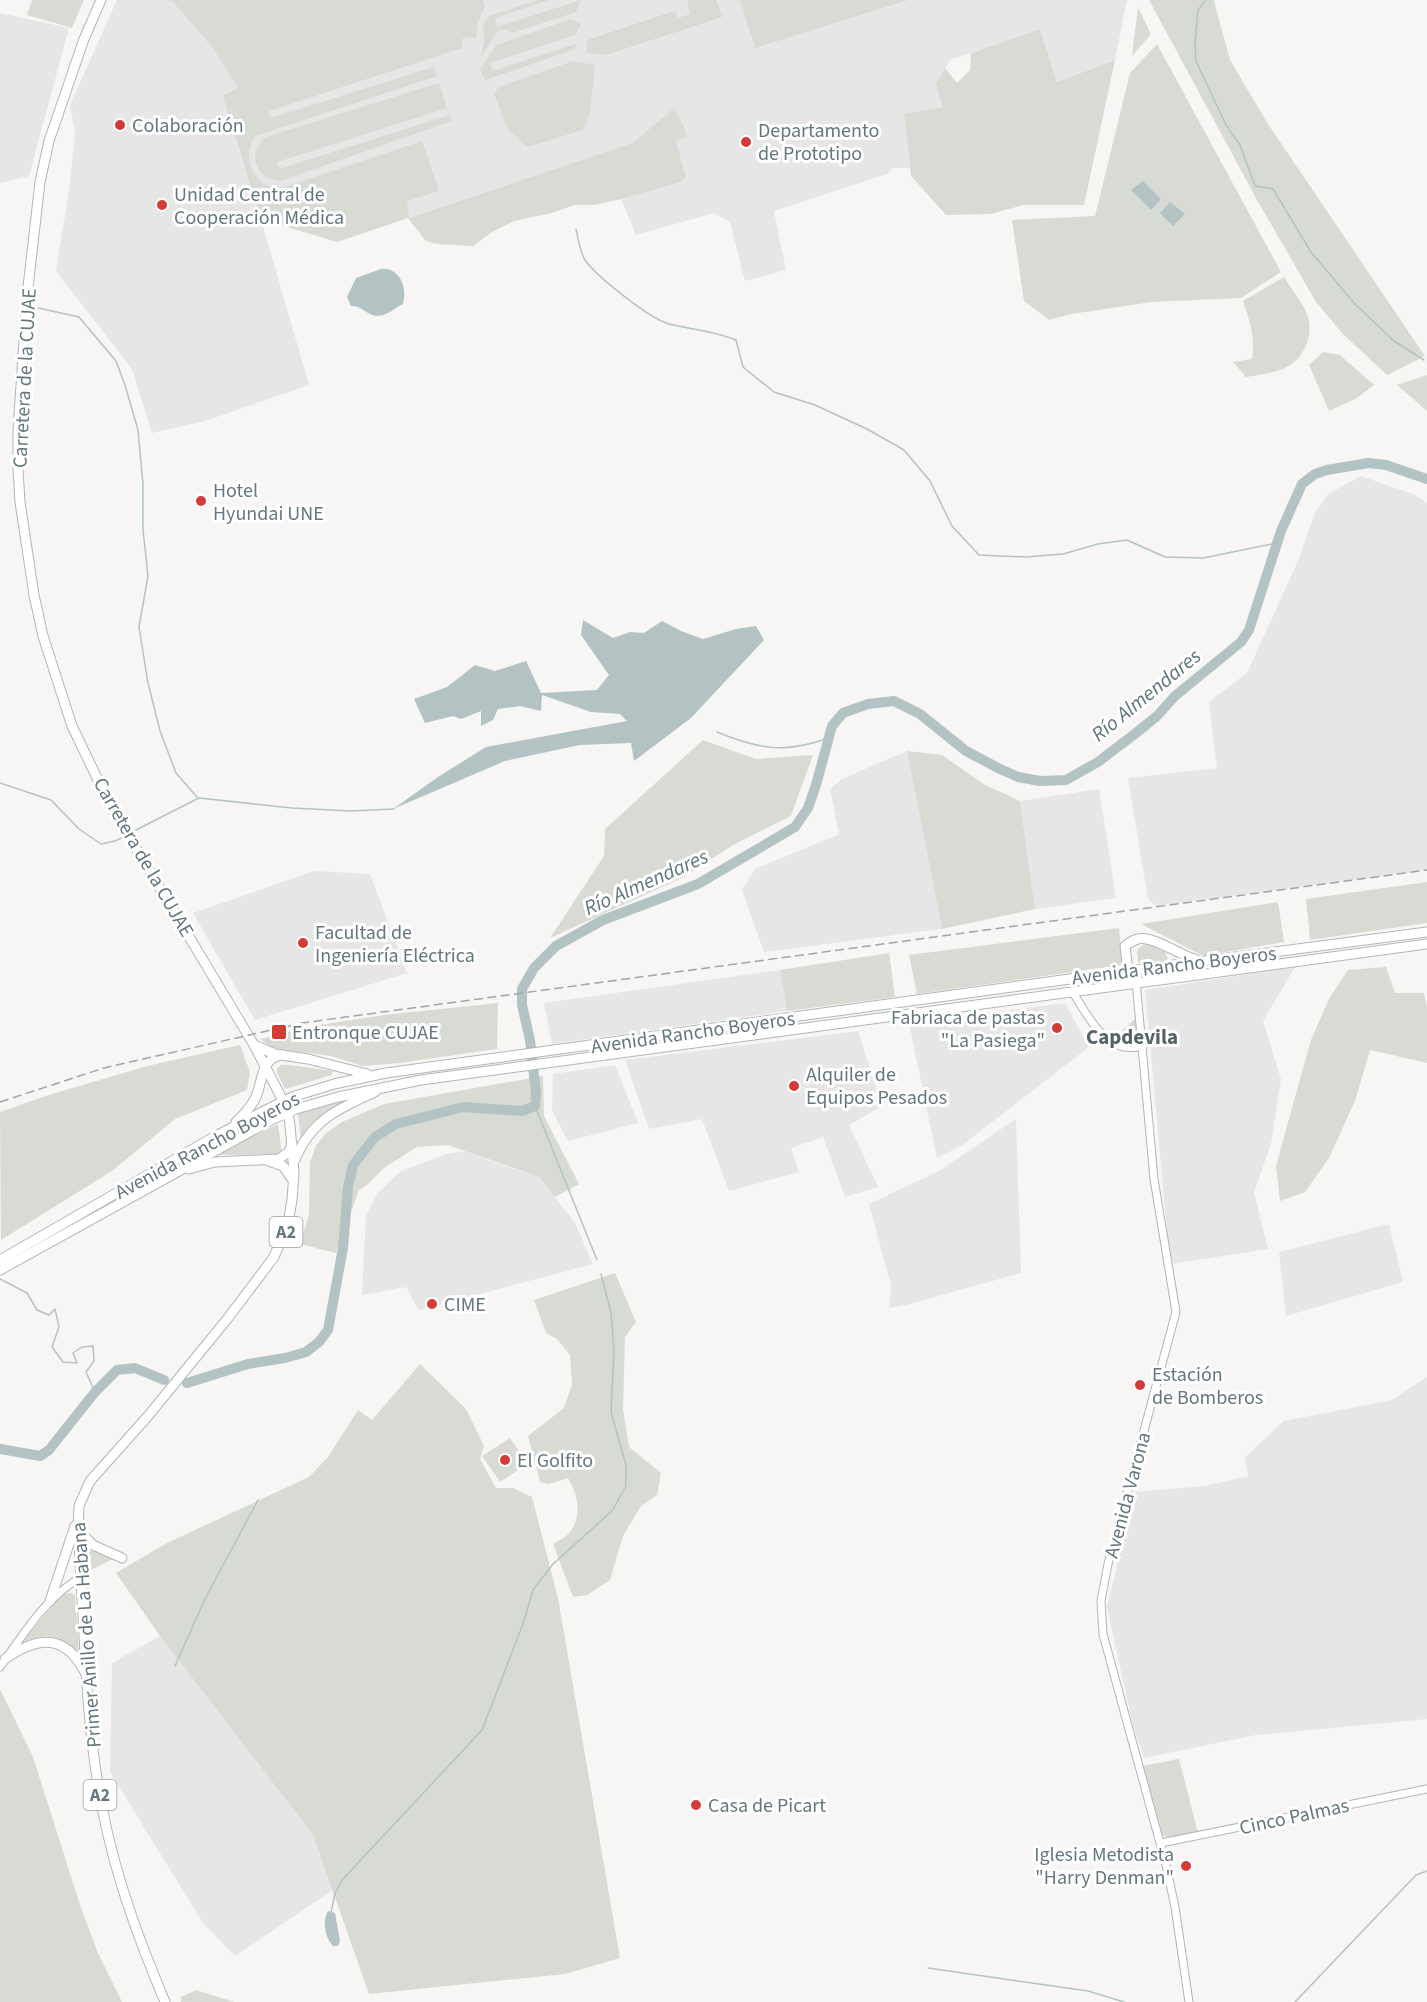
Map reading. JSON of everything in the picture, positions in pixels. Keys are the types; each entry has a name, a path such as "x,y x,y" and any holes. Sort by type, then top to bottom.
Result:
{"highway":[{"name":"Carretera de la CUJAE","path":"101,0 84,39 58,114 40,182 25,322 18,430 18,469 26,544 43,636 72,726 129,839 254,1045 283,1101"},
{"name":"Avenida Rancho Boyeros","path":"0,1270 246,1133 288,1113 338,1097 389,1085 485,1071 570,1054 1132,970 1427,932"},
{"path":"1132,970 1125,946 1140,938 1155,942 1195,960 1205,961"},
{"name":"Avenida Rancho Boyeros","path":"0,1260 214,1137 283,1101 334,1084 386,1073 483,1060 570,1054 1427,945"},
{"path":"254,1045 269,1052 308,1059 355,1072 386,1073"},
{"path":"214,1137 249,1109 258,1092 266,1066 272,1057 282,1055"},
{"path":"294,1166 308,1135 322,1120 389,1085"},
{"name":"A2","path":"283,1101 288,1113"},
{"name":"Primer Anillo de La Habana","path":"165,2002 130,1912 108,1838 93,1754 78,1515 81,1497 90,1481 148,1416 228,1318 274,1257 288,1223 292,1200 294,1166 288,1113"},
{"path":"164,1178 215,1162 263,1160 285,1156 292,1144"},
{"path":"263,1160 283,1166 293,1182"},
{"path":"50,1601 78,1515"},
{"path":"78,1530 93,1545 122,1558"},
{"path":"3,1663 17,1651 32,1644 51,1641 72,1653 87,1675"}],"street":[{"name":"Avenida Varona","path":"1132,970 1143,1047 1154,1179 1176,1312 1108,1564 1101,1601 1103,1634 1161,1843 1175,1907 1189,2002"},
{"path":"1072,991 1092,1022 1107,1039 1124,1047 1143,1047"},
{"path":"3,1663 50,1601 63,1588 82,1577"},
{"name":"Cinco Palmas","path":"1161,1843 1427,1789"}],"shaded area":[{"path":"32,0 84,0 72,28 27,15"},
{"path":"117,0 1127,0 1115,60 1057,82 1040,29 950,60 936,84 944,107 904,115 910,168 892,168 887,174 774,211 786,270 745,281 730,222 714,213 636,235 621,199 593,205 574,205 555,212 514,221 492,232 473,246 437,244 426,241 408,218 337,242 261,219 309,385 205,421 152,433 132,369 56,271 69,191 75,133 70,105"},
{"path":"163,0 483,0 485,6 478,22 476,38 462,39 462,48 269,111 271,118 434,67 437,76 256,136 249,154 250,163 253,172 266,185 275,188 285,187 422,141 439,191 407,201 409,218 633,143 674,108 687,137 676,142 686,177 680,182 621,199 593,205 574,205 555,212 514,221 492,232 473,246 437,244 426,241 408,218 337,242 261,219 223,96 238,88 213,48 173,2"},
{"path":"538,0 549,0 495,18 497,27 581,0 576,12 512,33 506,29 498,31 481,57 484,41 483,24 489,16"},
{"path":"687,0 716,0 722,17 606,55 586,53 587,40 671,12 676,12 678,18 690,14"},
{"path":"740,0 908,0 755,48"},
{"path":"1149,0 1215,0 1230,60 1268,124 1425,356 1387,375 1342,333 1316,302 1257,200"},
{"path":"1138,7 1151,34 1132,56"},
{"path":"0,13 69,28 29,176 0,183"},
{"path":"571,19 581,24 575,35 490,63 493,71 578,43 573,50 485,80 480,69 496,45"},
{"path":"1040,29 1057,82 1115,60 1084,205 1023,205 991,214 946,215 911,176 904,114 943,107 936,84 945,68 957,83 970,70 971,53"},
{"path":"1157,44 1281,272 1241,298 1152,302 1071,314 1049,320 1024,301 1012,220 1095,216 1130,73"},
{"path":"573,61 595,65 590,113 583,130 527,147 507,128 494,93 499,87"},
{"path":"439,83 447,108 277,162 279,169 450,115 452,121 280,181 264,175 256,163 257,148 269,136"},
{"path":"1143,181 1161,199 1151,210 1131,190"},
{"path":"1170,202 1185,214 1173,226 1160,213"},
{"path":"381,269 393,271 401,279 404,291 403,304 379,316 351,306 347,297 356,278"},
{"path":"1284,277 1307,314 1310,330 1306,346 1297,360 1283,369 1246,377 1233,362 1252,359 1251,329 1243,301"},
{"path":"1323,352 1340,355 1374,385 1357,398 1329,411 1309,365"},
{"path":"1427,375 1427,411 1397,385"},
{"path":"1361,476 1415,495 1427,503 1427,870 1156,906 1148,899 1128,778 1217,768 1209,702 1247,673 1298,561 1315,513 1328,494"},
{"path":"583,620 613,638 630,632 644,633 662,621 703,639 736,629 756,626 764,640 691,718 634,761 631,743 580,745 505,761 393,809 486,747 627,721 620,714 591,712 542,695 541,711 520,706 498,709 493,720 481,726 481,711 461,719 453,716 425,723 414,699 447,687 475,665 495,671 526,661 541,693 597,690 609,675 581,635"},
{"path":"703,740 756,759 813,755 791,816 733,845 684,877 550,938 604,856 605,829"},
{"path":"907,751 942,929 764,952 742,890 755,869 839,834 830,789 842,779"},
{"path":"907,751 942,755 985,785 1020,801 1035,909 942,929"},
{"path":"1099,789 1116,898 1035,909 1020,801"},
{"name":"Facultad de Ingeniería Eléctrica","path":"314,871 370,874 407,973 255,1020 193,913"},
{"path":"1427,882 1427,923 1310,940 1306,899"},
{"path":"1278,902 1284,942 1203,956 1141,924"},
{"path":"1119,928 1122,965 917,994 909,955"},
{"path":"1145,944 1165,952 1168,959 1163,962 1141,964 1138,962 1137,949"},
{"path":"889,953 895,997 787,1011 780,970"},
{"path":"1295,967 1263,1021 1281,1079 1271,1144 1254,1192 1268,1249 1170,1264 1145,990"},
{"path":"1386,967 1395,993 1424,993 1427,1008 1427,1063 1370,1050 1355,1101 1329,1158 1305,1192 1280,1201 1276,1166 1311,1040 1329,999 1348,970"},
{"path":"780,970 787,1011 552,1044 544,1003"},
{"path":"498,1003 497,1049 362,1066 331,1056 271,1048 260,1039 313,1026 384,1015"},
{"path":"1065,1003 1089,1047 961,1146 937,1158 909,1023"},
{"path":"1135,1019 1139,1041 1115,1037"},
{"path":"858,1031 882,1106 849,1125 878,1187 845,1197 823,1137 791,1148 799,1172 729,1191 702,1119 649,1129 625,1060"},
{"path":"240,1045 250,1072 247,1090 175,1119 112,1171 1,1240 0,1112 147,1066"},
{"path":"281,1065 332,1071 332,1075 285,1089 277,1068"},
{"path":"615,1065 638,1123 568,1141 552,1111 553,1074"},
{"path":"543,1076 544,1116 579,1184 555,1197 539,1177 448,1145 417,1147 384,1168 359,1190 336,1253 300,1244 309,1215 310,1162 316,1146 326,1133 342,1122 384,1104"},
{"path":"361,1096 319,1118 301,1141 298,1114"},
{"path":"1016,1119 1021,1273 889,1308 891,1285 869,1204 939,1171"},
{"path":"278,1124 282,1154 219,1155 217,1153"},
{"path":"466,1151 539,1177 575,1223 593,1264 419,1310 406,1287 362,1295 366,1215 378,1193 401,1171 447,1154"},
{"path":"1389,1224 1403,1282 1286,1316 1279,1252"},
{"path":"615,1273 636,1322 625,1337 623,1409 629,1447 661,1473 657,1495 641,1506 623,1536 610,1580 587,1595 573,1597 553,1544 569,1533 576,1520 576,1498 568,1478 549,1484 540,1482 528,1436 564,1408 572,1385 570,1355 557,1339 546,1333 534,1300"},
{"path":"420,1364 466,1409 484,1446 480,1459 496,1488 513,1488 532,1497 558,1598 620,1958 565,1974 369,1994 313,1835 160,1636 116,1573 167,1543 309,1477 328,1457 358,1410 372,1420"},
{"path":"1427,1377 1427,1719 1256,1735 1144,1758 1132,1722 1107,1607 1135,1492 1205,1486 1248,1476 1245,1457 1284,1421 1392,1400"},
{"name":"El Golfito","path":"510,1438 528,1464 500,1482 482,1456"},
{"path":"95,1550 113,1559 85,1573 84,1560 90,1551"},
{"path":"63,1594 75,1595 79,1654 65,1642 51,1637 20,1643"},
{"path":"160,1636 313,1835 333,1890 235,1956 203,1923 110,1772 112,1663"},
{"path":"0,1689 33,1757 80,1905 98,1953 122,2002 0,2002"},
{"path":"1179,1759 1198,1833 1172,1838 1160,1832 1143,1766"},
{"path":"328,1911 335,1913 340,1941 338,1946 330,1943 326,1934 325,1920"},
{"path":"196,1990 234,2002 181,2002 181,1997"}],"waterway":[{"path":"1206,0 1198,10 1196,61 1226,125 1240,145 1255,186 1273,189 1311,252 1354,303 1394,341 1424,360"},
{"path":"576,229 585,260 600,276 637,306 669,324 711,332 736,340 743,367 774,392 815,405 867,429 904,450 930,481 952,526 979,555 1026,557 1063,554 1098,544 1127,540 1165,557 1203,558 1277,543"},
{"path":"34,307 79,317 116,361 125,385 138,430 143,484 143,530 148,576 139,627 148,683 160,731 176,773 197,797"},
{"name":"Río Almendares","path":"187,1383 248,1364 306,1352 319,1342 328,1330 343,1248 348,1187 353,1165 375,1137 396,1124 463,1107 522,1111 535,1106 536,1093 530,1040 522,1005 522,989 534,968 556,946 603,920 698,884 795,827 808,808 832,726 843,713 868,704 894,701 920,714 966,751 1000,769 1018,777 1040,781 1066,780 1098,762 1136,733 1157,716 1175,696 1241,642 1249,630 1281,531 1302,484 1315,474 1327,470 1368,463 1386,465 1427,479"},
{"path":"717,732 759,746 785,748 828,738"},
{"path":"0,783 51,800 79,829 101,844 125,836"},
{"path":"132,832 199,798 292,808 350,811 394,809"},
{"path":"535,1106 597,1260"},
{"path":"331,1913 335,1893 343,1879 482,1730 523,1624 533,1590 553,1564 612,1511 626,1486 626,1465 611,1412 614,1350 611,1313 601,1274"},
{"path":"0,1279 27,1293 37,1310 49,1315 55,1309 59,1327 52,1347 63,1362 77,1363 73,1353 82,1347 93,1346 94,1361 86,1372 95,1392"},
{"name":"Río Almendares","path":"0,1449 40,1456 49,1450 95,1392 117,1370 135,1368 164,1380"},
{"path":"175,1666 205,1599 258,1500"},
{"path":"1295,2002 1416,1875 1427,1871"},
{"path":"928,1968 1088,1991 1124,2002"}],"railway":[{"path":"0,1102 104,1068 302,1023 1427,870"}],"place":[{"name":"Colaboración","path":"120,125"},
{"name":"Departamento de Prototipo","path":"746,142"},
{"name":"Unidad Central de Cooperación Médica","path":"162,205"},
{"name":"Hotel Hyundai UNE","path":"201,501"},
{"name":"Facultad de Ingeniería Eléctrica","path":"303,943"},
{"name":"Fabriaca de pastas \"La Pasiega\"","path":"1057,1028"},
{"name":"Entronque CUJAE","path":"279,1032"},
{"name":"Alquiler de Equipos Pesados","path":"794,1086"},
{"name":"CIME","path":"432,1304"},
{"name":"Estación de Bomberos","path":"1140,1385"},
{"name":"El Golfito","path":"505,1460"},
{"name":"Casa de Picart","path":"696,1805"},
{"name":"Iglesia Metodista \"Harry Denman\"","path":"1186,1866"}],"district":[{"name":"Capdevila","path":"1132,1037"}]}
